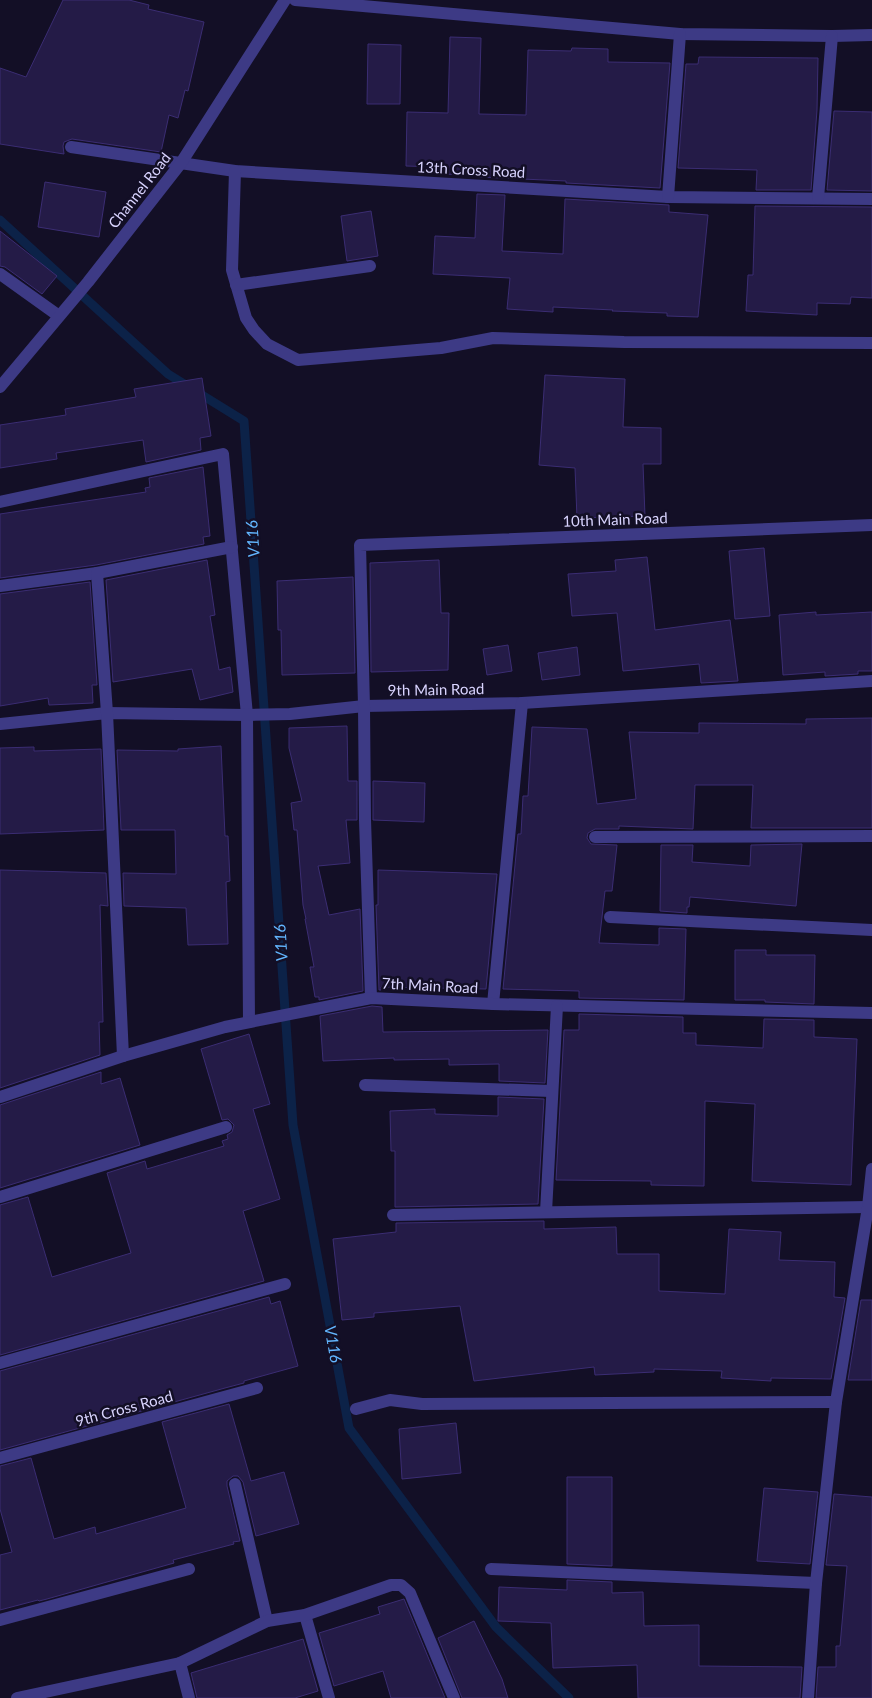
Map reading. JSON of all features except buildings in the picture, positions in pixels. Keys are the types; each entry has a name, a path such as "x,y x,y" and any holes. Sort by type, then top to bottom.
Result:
{"street":[{"name":"Channel Road","path":"0,387 88,282 181,163 285,0"},
{"path":"295,0 680,34 832,36 872,34"},
{"path":"668,197 680,34"},
{"path":"818,198 832,36"},
{"name":"13th Cross Road","path":"71,147 235,171 668,197 872,199"},
{"path":"235,171 232,270 246,318 267,344 298,360 441,348 493,338 634,342 872,343"},
{"path":"236,285 370,266"},
{"path":"0,274 59,316"},
{"path":"0,502 223,454 249,715 254,1021"},
{"name":"10th Main Road","path":"364,706 360,545 872,525"},
{"path":"0,586 97,572 232,548"},
{"path":"97,572 107,713 123,1056"},
{"name":"9th Main Road","path":"0,724 107,713 278,714 364,706 522,703 872,681"},
{"path":"493,1004 522,703"},
{"path":"364,706 365,820 371,998"},
{"path":"596,837 872,836"},
{"path":"610,917 872,930"},
{"name":"7th Main Road","path":"0,1096 123,1056 225,1026 371,998 557,1006 872,1013"},
{"path":"546,1212 557,1006"},
{"path":"365,1085 552,1091"},
{"path":"0,1197 226,1127"},
{"path":"808,1698 816,1583 836,1402 868,1207 872,1169"},
{"path":"393,1215 868,1207"},
{"path":"0,1363 285,1284"},
{"name":"9th Cross Road","path":"0,1458 257,1388"},
{"path":"356,1409 390,1400 422,1404 836,1402"},
{"path":"234,1484 267,1621"},
{"path":"0,1620 189,1569"},
{"path":"491,1569 816,1583"},
{"path":"17,1698 180,1663 267,1621 305,1615 391,1585 401,1584 410,1593 454,1698"},
{"path":"305,1615 329,1698"},
{"path":"180,1663 189,1698"}],"waterway":[{"name":"V116","path":"0,220 168,374 244,421 293,1125 349,1428 496,1627 569,1698"}]}
